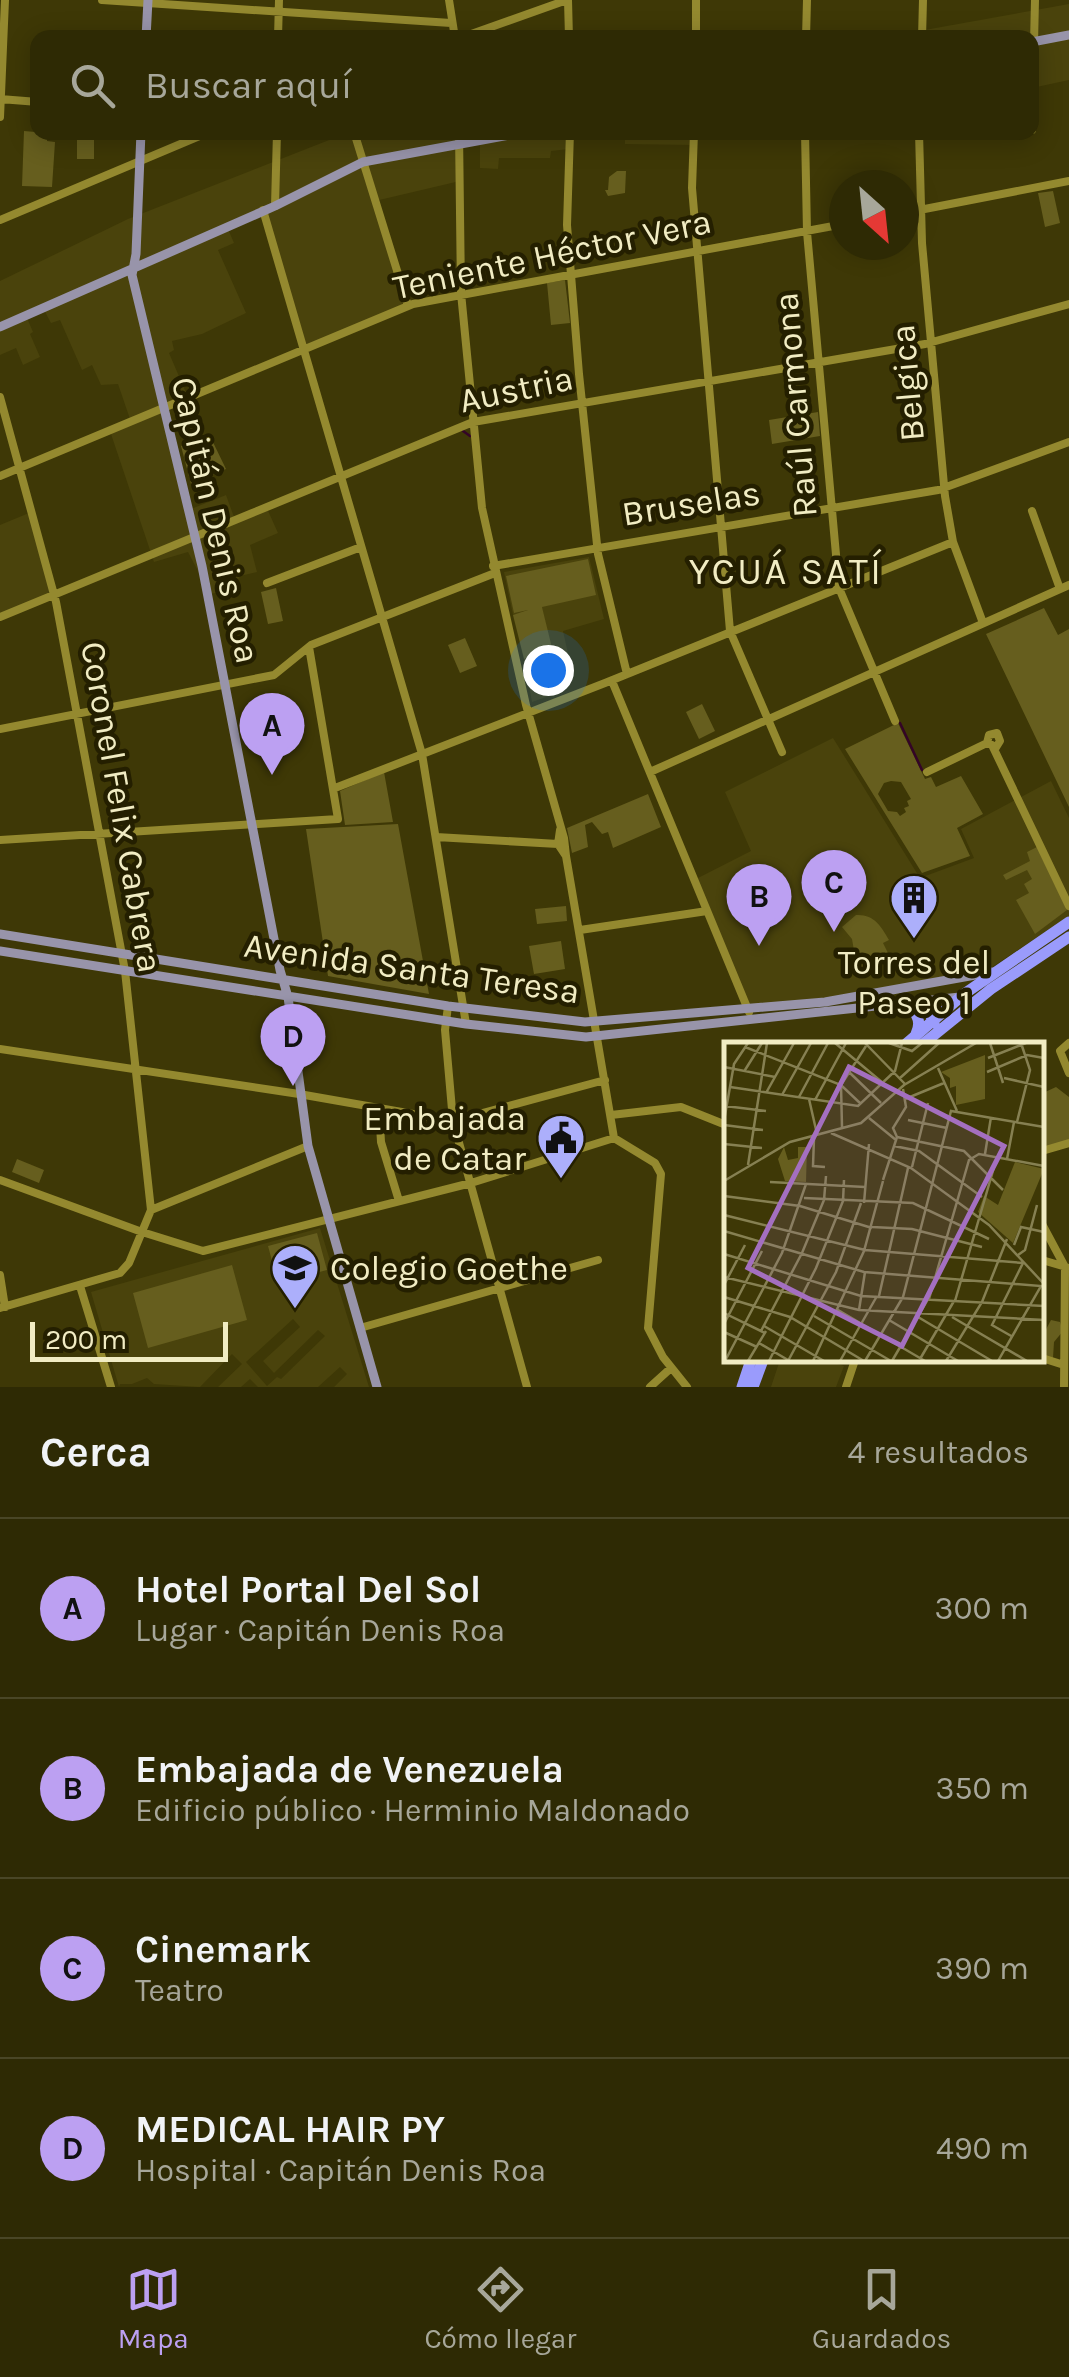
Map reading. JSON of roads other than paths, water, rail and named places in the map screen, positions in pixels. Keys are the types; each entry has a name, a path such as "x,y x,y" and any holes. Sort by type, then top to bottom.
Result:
{"highway":[{"path":"935,1026 960,997 996,970 1066,930"},
{"path":"915,1042 1066,930"},
{"path":"960,997 991,988"},
{"path":"919,1001 927,1007 935,1026"},
{"path":"901,1003 912,1008 918,1019 914,1042"},
{"path":"742,1387 750,1362"},
{"path":"753,1387 762,1362"}],"main road":[{"path":"146,30 148,2"},
{"path":"1039,41 1069,36"},
{"name":"Capitán Denis Roa","path":"140,140 133,280 226,685 288,996 308,1146 377,1387"},
{"path":"0,327 275,206 362,162 451,140"},
{"name":"Avenida Santa Teresa","path":"0,934 448,1006 596,1022 851,998 996,970"},
{"name":"Avenida Santa Teresa","path":"0,952 466,1024 598,1036 960,997"}],"street":[{"path":"0,117 5,0"},
{"path":"102,0 451,24"},
{"path":"278,30 279,0"},
{"path":"449,0 454,30"},
{"path":"480,30 568,0 569,30"},
{"path":"696,0 696,30"},
{"path":"806,30 807,0"},
{"path":"922,30 923,0"},
{"path":"1034,30 1035,0"},
{"path":"1,99 30,101"},
{"path":"0,220 189,140"},
{"path":"275,206 277,140"},
{"path":"356,140 408,306"},
{"path":"459,140 461,293 482,508 566,856 614,1138"},
{"path":"570,140 567,224 598,546 627,674"},
{"path":"694,140 692,188 730,631 782,752"},
{"name":"Raúl Carmona","path":"805,140 807,232 839,588 895,721"},
{"name":"Belgica","path":"918,140 920,210 952,542 983,623"},
{"path":"920,210 1069,181"},
{"path":"264,210 422,754 466,1024"},
{"name":"Teniente Héctor Vera","path":"0,476 408,306 461,293 829,227"},
{"name":"Austria","path":"0,616 473,422 932,343 1069,304"},
{"name":"Coronel Felix Cabrera","path":"0,397 54,594 123,953 152,1210"},
{"name":"Bruselas","path":"0,729 274,675 309,647 494,569 598,546 945,488 1069,442"},
{"path":"650,772 1064,587 1032,511"},
{"path":"334,788 612,681 952,542"},
{"path":"267,583 361,546"},
{"path":"0,840 338,818 309,647"},
{"path":"612,681 749,1008 749,1022"},
{"path":"927,772 991,746 1069,906"},
{"path":"560,830 558,844 566,856"},
{"path":"436,838 558,844"},
{"path":"580,930 708,911"},
{"path":"448,1006 453,1121 528,1387"},
{"path":"935,1026 943,1042"},
{"path":"1069,1043 1060,1051 1069,1073"},
{"path":"0,1050 453,1121 605,1080"},
{"path":"611,1115 681,1107 724,1124"},
{"path":"379,1108 381,1142 399,1201"},
{"path":"0,1180 203,1251 471,1183 614,1138 654,1163 661,1174 647,1320 652,1340 687,1387"},
{"path":"1044,1151 1069,1143"},
{"path":"0,1280 2,1308 124,1270 152,1210 308,1146"},
{"path":"1044,1227 1067,1267 1064,1387"},
{"path":"360,1328 598,1260"},
{"path":"80,1286 111,1387"},
{"path":"1044,1359 1064,1365"},
{"path":"846,1387 855,1362"},
{"path":"650,1387 671,1368"}],"waterway":[{"path":"463,431 470,436"},
{"path":"900,723 922,770"}],"place":[{"name":"Hotel Portal Del Sol","path":"272,775"},
{"name":"Cinemark","path":"834,932"},
{"name":"Torres del Paseo 1","path":"914,940"},
{"name":"Embajada de Venezuela","path":"759,946"},
{"name":"MEDICAL HAIR PY","path":"293,1086"},
{"name":"Embajada de Catar","path":"561,1180"},
{"name":"Colegio Goethe","path":"295,1310"}],"district":[{"name":"YCUÁ SATÍ","path":"786,571"}]}
